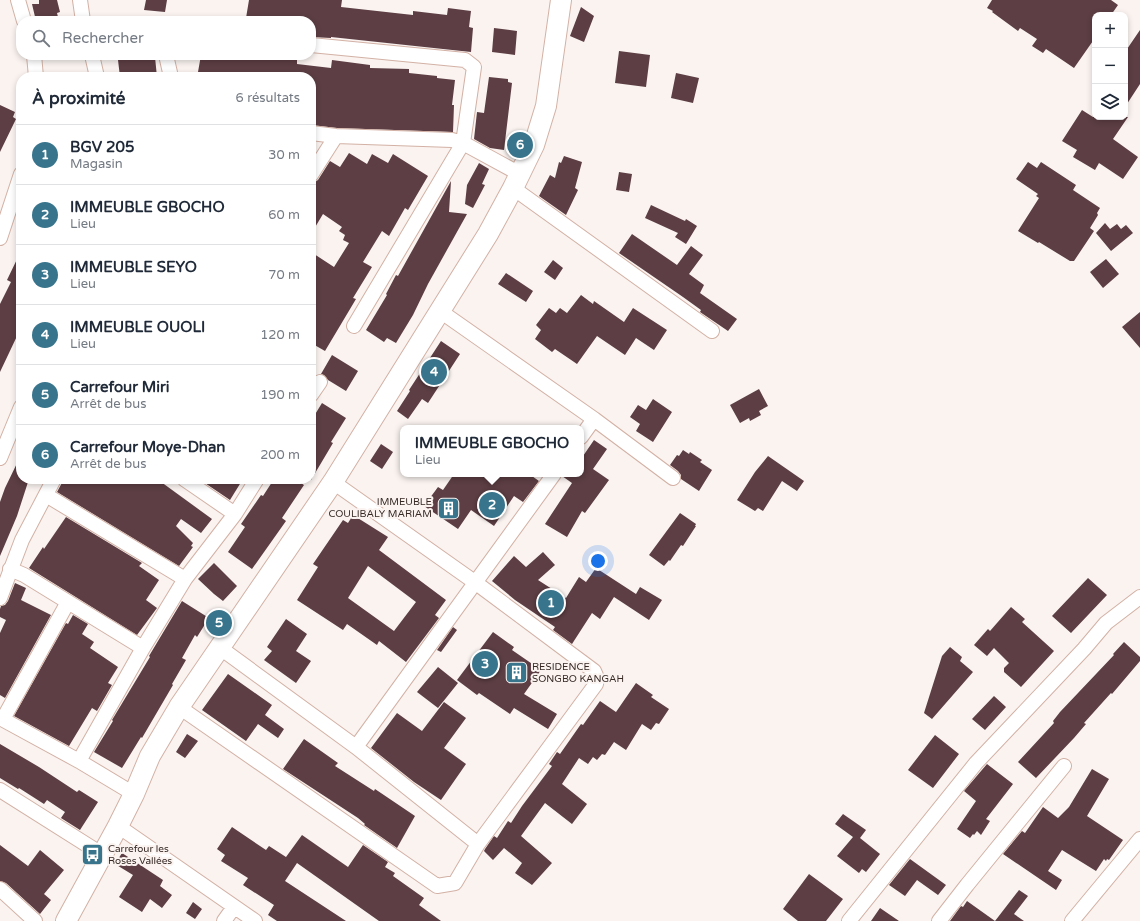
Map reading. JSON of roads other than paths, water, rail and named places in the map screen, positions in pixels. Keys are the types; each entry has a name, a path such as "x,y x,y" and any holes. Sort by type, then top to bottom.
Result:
{"street":[{"path":"18,0 23,16"},
{"path":"80,0 82,16"},
{"path":"66,921 118,826 134,794 150,756 179,706 332,482 488,234 517,181 534,146 546,106 562,0"},
{"path":"316,45 464,60 474,68 463,143 354,326"},
{"path":"34,60 36,72"},
{"path":"93,60 96,72"},
{"path":"167,60 170,72"},
{"path":"316,134 336,136 452,140 463,143 517,181 712,331"},
{"path":"316,168 336,136"},
{"path":"0,238 16,189"},
{"path":"440,311 594,419 673,478"},
{"path":"316,388 320,382"},
{"path":"0,458 16,419"},
{"path":"584,433 594,419"},
{"path":"356,747 552,477"},
{"path":"179,706 437,886 455,883 478,844 596,684 597,678 594,671 476,583 332,482"},
{"path":"0,598 22,540 52,484"},
{"path":"191,484 235,514"},
{"path":"79,761 143,648 185,579 235,514 254,484"},
{"path":"46,495 185,579"},
{"path":"10,569 24,575 143,648"},
{"path":"849,921 976,763 1084,649 1106,623 1140,597"},
{"path":"68,602 2,718 134,794"},
{"path":"219,647 356,747 478,844"},
{"path":"940,921 967,885 1064,766"},
{"path":"0,790 103,855"},
{"path":"118,826 255,921"},
{"path":"1072,921 1140,839"},
{"path":"0,889 35,921"},
{"path":"224,921 234,907"}],"place":[{"name":"Carrefour Moye-Dhan","path":"520,145"},
{"name":"IMMEUBLE OUOLI","path":"434,372"},
{"name":"IMMEUBLE GBOCHO","path":"492,505"},
{"name":"IMMEUBLE COULIBALY MARIAM","path":"448,508"},
{"name":"BGV 205","path":"551,603"},
{"name":"Carrefour Miri","path":"219,623"},
{"name":"IMMEUBLE SEYO","path":"485,664"},
{"name":"RESIDENCE SONGBO KANGAH","path":"517,673"},
{"name":"Carrefour les Roses Vallées","path":"93,855"}]}
